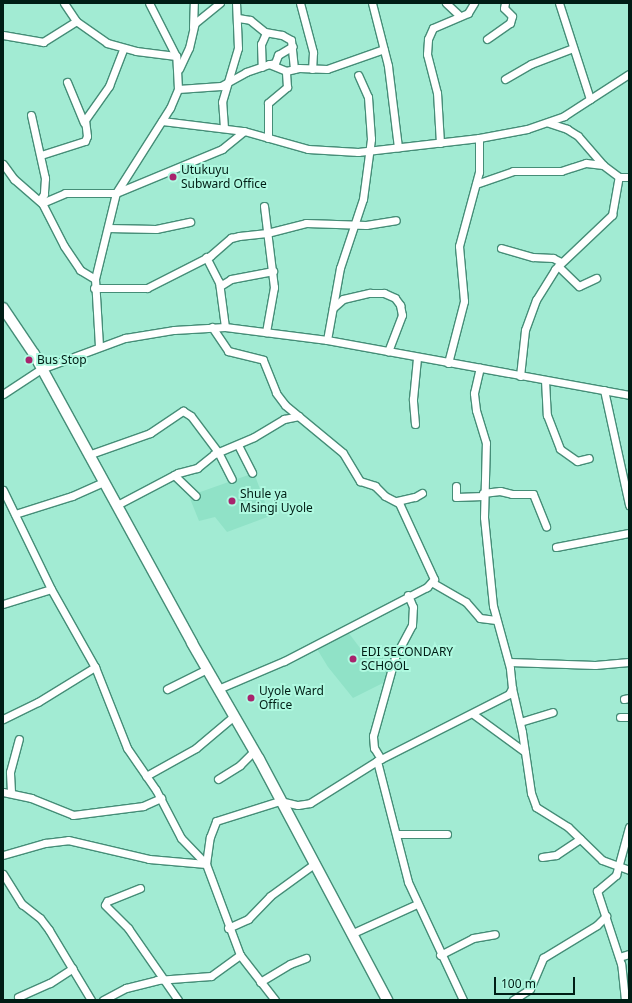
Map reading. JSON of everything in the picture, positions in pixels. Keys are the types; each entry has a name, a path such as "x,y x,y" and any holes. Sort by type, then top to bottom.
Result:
{"highway":[{"path":"3,308 25,338 206,669 254,751 387,1000"}],"street":[{"path":"64,3 76,21 96,37 123,49 176,56"},
{"path":"99,346 94,288 95,279 116,193 162,120 178,89 179,69 176,56 149,3"},
{"path":"179,69 189,48 193,27 194,3"},
{"path":"193,27 220,3"},
{"path":"224,128 222,108 227,83 237,54 238,18 236,3"},
{"path":"300,3 313,52 312,69"},
{"path":"372,3 384,49 398,147"},
{"path":"446,3 460,16"},
{"path":"440,143 437,93 428,61 427,44 433,28 468,13 474,3"},
{"path":"488,38 510,24 512,16 504,8 505,3"},
{"path":"559,3 590,99"},
{"path":"238,18 250,20 266,32 289,38 293,46 294,69"},
{"path":"3,36 43,42 76,21"},
{"path":"262,67 261,44 266,32"},
{"path":"178,89 213,88 227,83 242,74 276,62 278,55 293,46"},
{"path":"505,79 531,64 573,48"},
{"path":"84,123 109,86 123,49"},
{"path":"272,64 286,71 294,69 333,67 384,49"},
{"path":"268,138 268,103 287,87 286,71"},
{"path":"162,120 244,131 322,151 369,151 479,138 546,123 573,111 629,74"},
{"path":"327,340 341,264 363,199 371,140 369,104 358,75"},
{"path":"40,155 86,141 87,136 84,123 67,82"},
{"path":"31,115 40,155 45,190 41,201"},
{"path":"546,123 560,126 578,136 603,165 619,177 629,177"},
{"path":"41,201 65,193 116,193 222,149 244,131"},
{"path":"448,363 464,301 460,239 479,172 479,138"},
{"path":"476,184 513,171 561,171 586,163 603,165"},
{"path":"3,164 14,179 41,201 74,264 84,274 95,279"},
{"path":"520,376 527,322 544,284 559,264 588,241 612,215 619,177"},
{"path":"264,206 273,271 274,294 266,332"},
{"path":"94,288 147,288 206,257 231,238 267,233 306,223 371,225 396,220"},
{"path":"108,228 156,229 190,222"},
{"path":"501,248 533,257 553,258 579,286 596,278"},
{"path":"206,257 220,286 225,327"},
{"path":"220,286 231,279 273,271"},
{"path":"333,308 343,299 370,293 384,293 395,298 400,304 402,315 388,352"},
{"path":"212,327 228,351 263,360 276,393 288,408 343,453 360,481 375,486 385,496 397,501 415,497 422,493"},
{"path":"3,394 42,369 99,346 146,334 225,327 327,340 417,358 629,395"},
{"path":"415,424 413,399 417,358"},
{"path":"480,368 474,393 476,410 486,443 483,494 496,620 509,662 512,688 520,722 531,793 536,807 568,827 602,860 619,868 629,870"},
{"path":"545,380 547,416 560,449 577,461 589,458"},
{"path":"604,390 629,505"},
{"path":"88,455 150,433 183,412 191,416 218,452 232,479"},
{"path":"117,505 174,475 197,468 218,452 238,445 284,419 299,416"},
{"path":"238,445 252,473"},
{"path":"174,475 196,496"},
{"path":"15,514 72,496 104,482"},
{"path":"456,486 456,497 500,491 512,494 533,494 546,526"},
{"path":"3,490 51,589 95,667 106,690 123,741 161,798 181,838 206,864"},
{"path":"397,501 433,574 433,583"},
{"path":"556,547 629,533"},
{"path":"433,583 466,602 480,618 496,620"},
{"path":"218,690 284,661 433,583"},
{"path":"3,604 51,589"},
{"path":"408,595 413,607 412,626 395,656 373,736 374,748 379,760 405,873 440,955 463,1000"},
{"path":"509,662 595,665 629,662"},
{"path":"3,719 38,702 95,667"},
{"path":"168,689 206,669"},
{"path":"275,1000 240,955 228,928 206,864 208,842 215,822 280,801 298,805 310,803 379,760 507,696 512,688"},
{"path":"520,722 552,712"},
{"path":"473,714 525,752"},
{"path":"146,776 207,740 234,716"},
{"path":"620,717 629,717"},
{"path":"11,792 10,772 19,739"},
{"path":"218,779 240,765 254,751"},
{"path":"3,792 11,792 73,815 143,806 161,798"},
{"path":"625,1000 619,958 597,888 613,878 619,868 629,827"},
{"path":"397,834 446,834"},
{"path":"542,857 556,855 580,839"},
{"path":"3,855 45,843 68,840 149,859 206,864"},
{"path":"228,928 248,919 270,896 314,864"},
{"path":"3,874 22,904 45,923 91,1000"},
{"path":"140,888 108,901 105,905 128,928 178,1000"},
{"path":"352,933 417,904"},
{"path":"513,1000 530,989 543,958 597,925 606,916"},
{"path":"440,955 477,937 495,934"},
{"path":"619,958 629,954"},
{"path":"103,1000 126,988 164,979 191,980 210,976 240,955"},
{"path":"260,982 290,964 306,958"},
{"path":"18,997 50,983 73,968"}],"shaded area":[{"path":"254,473 270,516 227,532 215,517 199,521 189,496"},
{"name":"EDI SECONDARY SCHOOL","path":"348,632 360,648 379,651 389,669 383,683 353,698 328,667 317,649"}],"place":[{"name":"Utukuyu Subward Office","path":"173,177"},
{"name":"Bus Stop","path":"29,360"},
{"name":"Shule ya Msingi Uyole","path":"232,501"},
{"name":"EDI SECONDARY SCHOOL","path":"353,659"},
{"name":"Uyole Ward Office","path":"251,698"}]}
